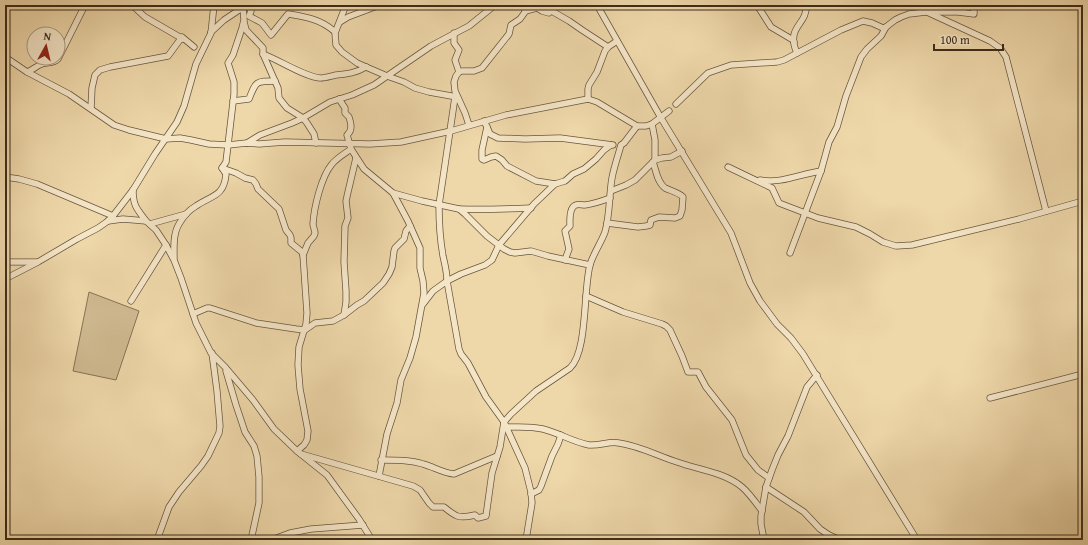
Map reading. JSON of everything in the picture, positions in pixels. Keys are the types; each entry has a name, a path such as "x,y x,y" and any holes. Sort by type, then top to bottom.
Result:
{"street":[{"path":"27,72 39,65 56,62 85,5"},
{"path":"132,5 145,17 182,37 200,54"},
{"path":"211,33 214,5"},
{"path":"234,5 246,6 251,11 249,16 262,23 271,35 288,14 316,20 326,24 334,32"},
{"path":"346,5 335,33 335,42 338,48 346,56 366,67 415,88 456,97"},
{"path":"340,22 348,17 380,5"},
{"path":"247,143 260,134 292,123 330,102 369,87 414,57 454,33 476,22 494,5"},
{"path":"526,540 532,509 531,494 525,468 505,425 486,397 459,349 443,257 440,235 439,205 456,97 454,82 456,76 459,72 474,71 482,68 509,34 511,24 520,19 530,5"},
{"path":"597,5 661,118 731,233 750,283 760,301 777,324 791,338 817,375 917,540"},
{"path":"757,5 771,27 794,42"},
{"path":"797,53 794,47 793,38 807,10 806,5"},
{"path":"790,252 821,171 829,142 837,127 846,96 861,57 881,36 886,27 901,17 909,14 926,12 974,14 974,5"},
{"path":"5,279 98,228 113,216 133,190 177,122 184,106 193,71 211,33 224,20 246,6"},
{"path":"222,168 226,162 233,101 234,82 228,63 233,55 244,20 246,6"},
{"path":"525,11 538,8 542,11 549,12 550,10 608,47"},
{"path":"926,12 990,41 1003,52 1006,57 1046,211"},
{"path":"244,20 246,30 263,48 263,54 278,88 279,98 287,108 303,118 314,134 316,142"},
{"path":"676,104 708,73 731,65 777,62 791,57 841,30 864,21 883,28 886,27"},
{"path":"454,33 454,43 459,50 455,60 459,72"},
{"path":"91,108 92,88 95,75 100,70 168,56 182,37"},
{"path":"588,99 588,89 604,50 617,41"},
{"path":"263,54 304,73 320,78 359,71 366,67"},
{"path":"5,57 27,72 70,94 114,125 166,139 180,138 209,144 228,145 247,143 316,142 351,147 402,142 451,131 469,125 486,124 506,114 588,99 597,102 637,126 652,124 669,111"},
{"path":"233,101 249,99 255,84 260,82 275,81"},
{"path":"456,97 465,113 469,125"},
{"path":"339,99 345,108 344,113 349,117 351,126 350,133 347,135 356,158 364,169 393,193 459,209 480,210 531,208"},
{"path":"486,124 490,134 498,138 560,138 621,145"},
{"path":"486,124 482,159 484,160 496,156 507,166 536,181 555,184 565,181 573,174 584,169 611,145"},
{"path":"607,223 642,227 650,225 651,220 659,217 675,218 680,216 683,197 679,193 664,186 658,178 654,161 655,140 652,124"},
{"path":"299,452 413,486 420,490 429,504 433,507 444,506 454,515 462,517 475,515 478,518 486,516 492,473 505,425 511,414 536,391 570,368 573,365 580,349 590,265 605,232 612,177 621,145 637,126"},
{"path":"299,452 307,440 308,431 300,389 298,365 299,347 305,330 307,313 304,254 308,243 316,233 314,227 314,216 319,191 324,178 334,161 351,147"},
{"path":"611,191 635,180 654,161 671,157 682,151"},
{"path":"344,314 346,297 344,262 345,226 348,218 346,197 356,158"},
{"path":"222,168 253,180 258,188 279,209 286,230 290,235 291,243 304,254"},
{"path":"174,260 175,238 178,225 186,214 196,206 221,191 226,181 226,174 222,168"},
{"path":"728,168 772,188 779,203 818,218 856,227 883,242 896,246 912,245 1083,201"},
{"path":"754,179 776,181 821,171"},
{"path":"5,177 37,184 113,216"},
{"path":"422,305 433,291 447,281 485,266 492,260 499,245 531,208 555,184"},
{"path":"133,190 133,200 135,206 148,223 156,230 174,260 193,314 212,353 253,400 274,429 327,475 372,540"},
{"path":"379,476 387,434 397,403 401,380 413,347 424,293 420,268 420,248 393,193"},
{"path":"565,260 569,249 565,231 570,226 570,214 573,207 577,204 594,204 610,198"},
{"path":"459,209 487,236 510,252 515,253 531,251 590,265"},
{"path":"108,221 123,219 148,223 186,214"},
{"path":"193,314 210,308 256,323 296,330 305,330 315,323 333,321 357,304 364,301 383,283 392,267 395,248 404,239 406,231 410,226"},
{"path":"131,301 166,245"},
{"path":"5,262 38,262"},
{"path":"586,296 623,312 662,324 670,330 688,372 698,372 706,387 732,420 746,455 758,470 769,478"},
{"path":"157,540 169,507 204,461 219,433 220,426 217,391 212,353"},
{"path":"225,367 245,432 254,446 257,456 259,477 258,503 251,540"},
{"path":"990,398 1083,374"},
{"path":"764,540 761,524 766,487 807,387 817,375"},
{"path":"505,425 543,429 591,445 619,443 631,446 729,479 742,488 762,511"},
{"path":"531,494 539,490 561,435"},
{"path":"381,460 410,461 438,468 446,473 454,474 497,456"},
{"path":"766,487 804,512 820,529 829,535 838,539 884,540"},
{"path":"271,540 290,533 311,529 362,525"}],"shaded area":[{"path":"89,292 139,311 116,380 73,371"}]}
